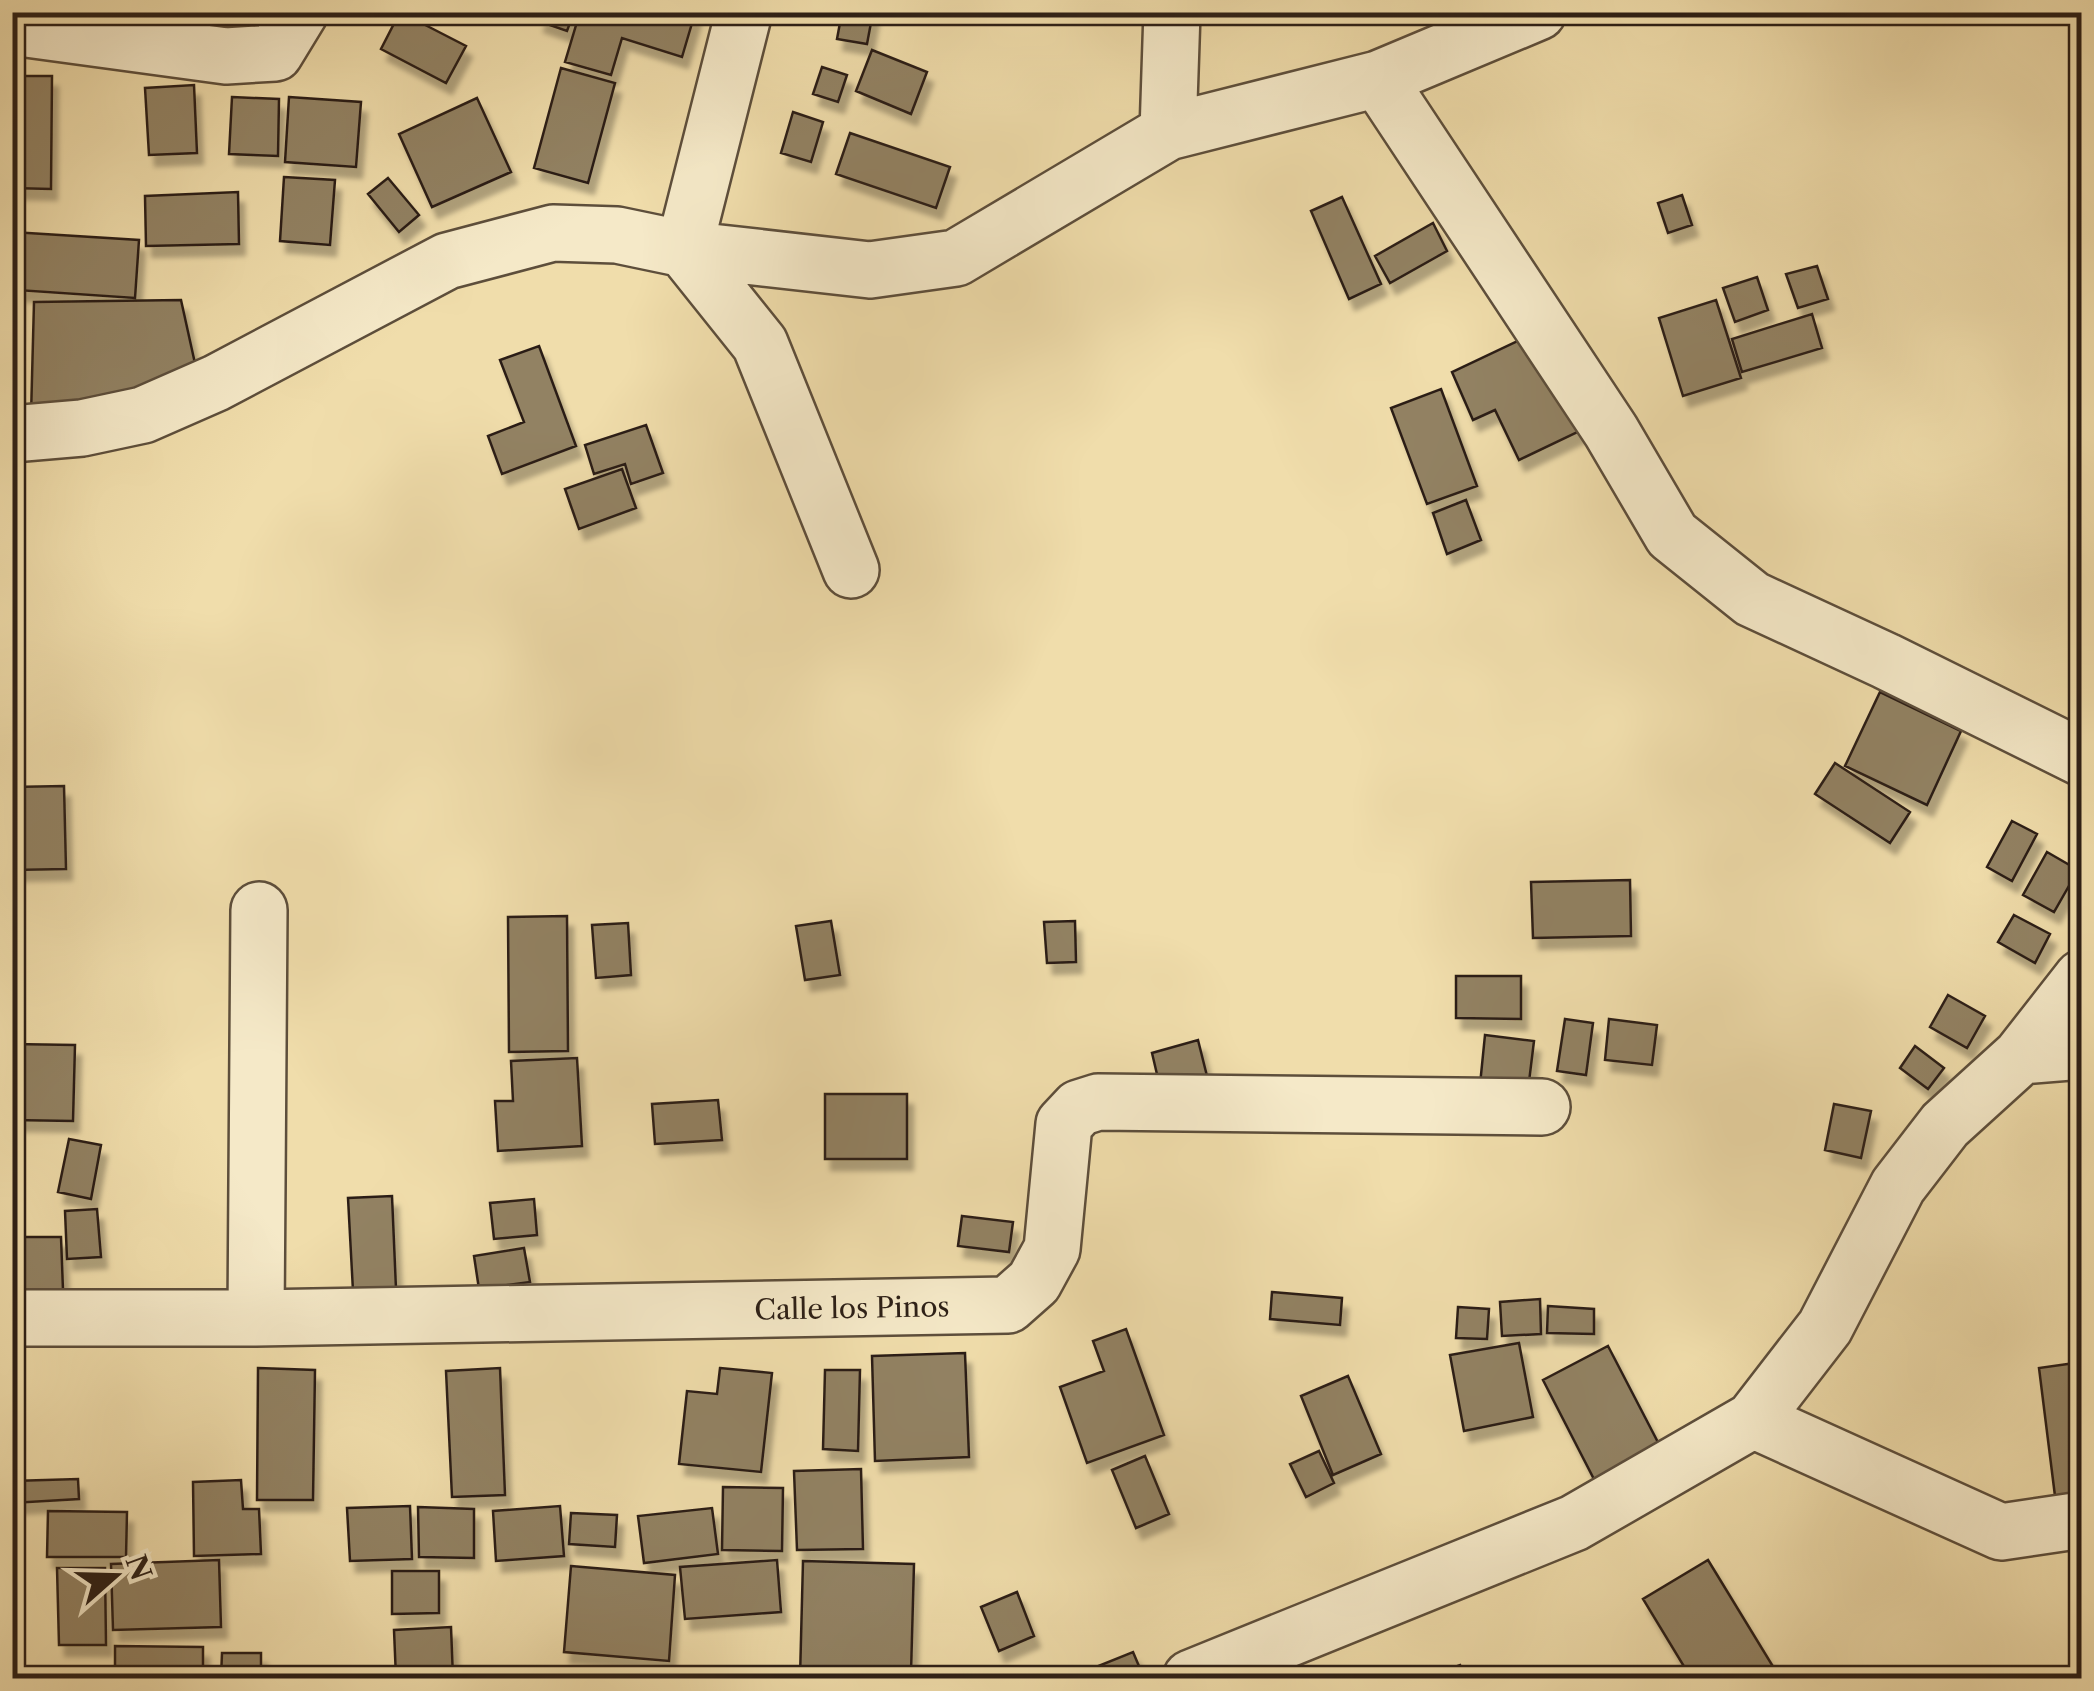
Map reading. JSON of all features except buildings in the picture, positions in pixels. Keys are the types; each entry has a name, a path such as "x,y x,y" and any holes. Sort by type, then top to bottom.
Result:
{"street":[{"path":"12,27 226,56 275,53 300,12"},
{"path":"684,249 744,12"},
{"path":"1168,132 1172,12"},
{"path":"12,434 82,428 143,415 216,383 448,261 553,234 617,235 684,249 870,270 956,258 1168,132 1378,79 1538,12"},
{"path":"1378,79 1611,431 1672,535 1752,599 2082,758"},
{"path":"684,249 760,344 852,570"},
{"path":"256,1318 258,910"},
{"path":"1191,1678 1574,1523 1753,1420 1825,1328 1898,1186 1945,1125 2021,1056 2082,978"},
{"path":"2021,1056 2082,1051"},
{"name":"Calle los Pinos","path":"12,1318 256,1318 1008,1305 1034,1282 1052,1250 1064,1124 1080,1108 1098,1102 1542,1107"},
{"path":"1753,1420 2001,1532 2082,1520"}]}
